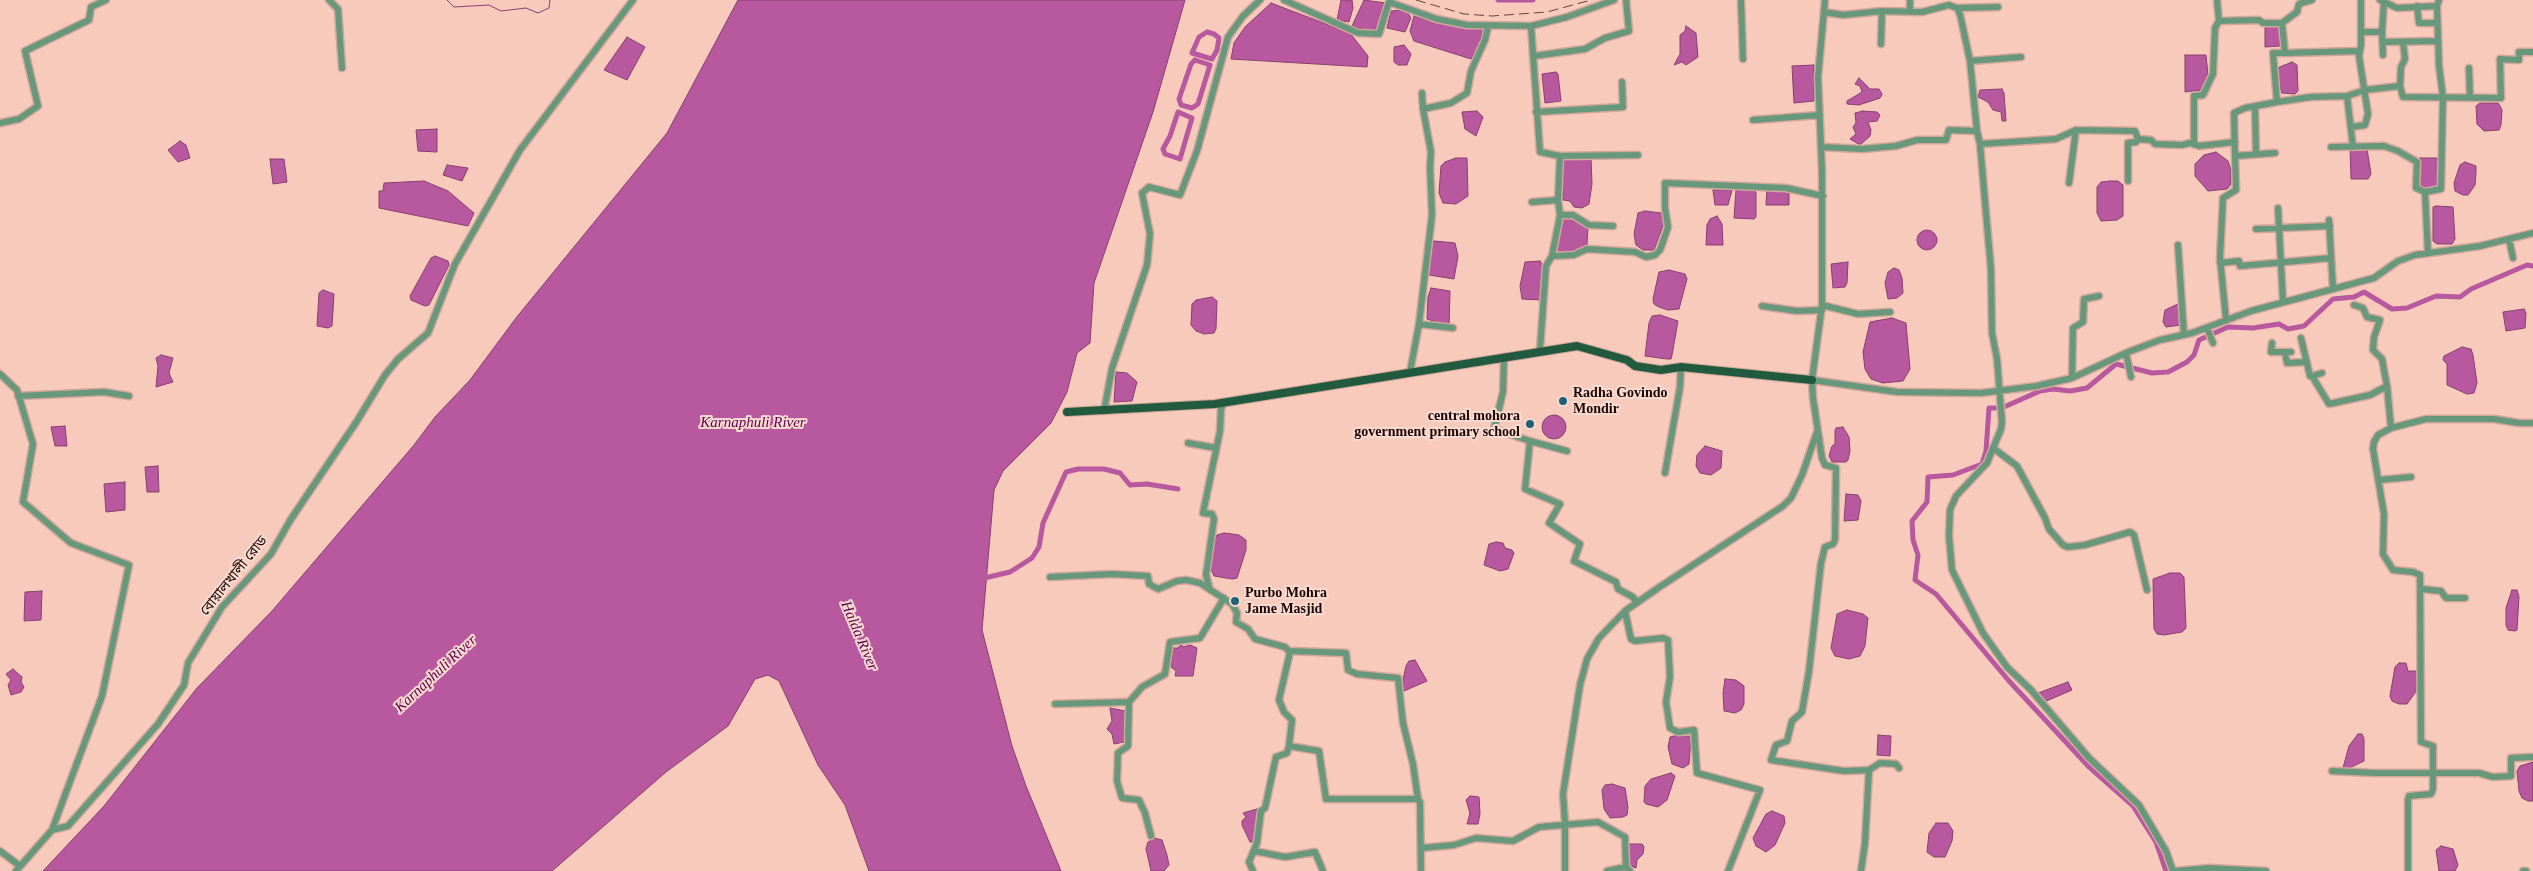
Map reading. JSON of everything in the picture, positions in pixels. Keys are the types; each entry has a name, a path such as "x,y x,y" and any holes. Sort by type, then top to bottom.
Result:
{"main road":[{"path":"1067,412 1224,402 1504,359 1540,350 1577,346 1627,360 1635,366 1666,370 1681,367 1812,380"}],"street":[{"path":"0,123 19,119 38,106 25,51 89,20 91,6 106,0"},
{"path":"329,0 338,9 342,68"},
{"name":"বোয়ালখালী রোড","path":"18,868 52,830 68,826 158,724 184,685 188,663 216,615 237,589 272,554 315,482 357,421 385,375 398,359 423,338 432,327 455,264 520,150 633,0"},
{"path":"1104,411 1112,368 1143,282 1147,265 1150,234 1142,193 1149,187 1180,194 1197,151 1228,37 1243,16 1260,0"},
{"path":"1284,0 1358,33 1379,34 1386,1 1437,19 1488,26 1532,26 1567,17 1614,0"},
{"path":"1534,56 1585,49 1605,38 1628,31 1626,0"},
{"path":"1740,0 1743,59"},
{"path":"1825,0 1818,77 1823,196 1822,308 1812,380 1817,432 1825,465 1836,468 1835,540 1833,544 1825,547 1821,563 1809,671 1802,712 1792,721 1787,741 1776,745 1772,760 1844,771 1869,770 1880,763 1896,764 1899,768"},
{"path":"1910,0 1910,12"},
{"path":"2194,143 2194,96 2203,95 2213,74 2215,28 2219,21 2217,0"},
{"path":"2219,21 2259,20 2263,23 2282,23 2297,12 2299,4 2312,0"},
{"path":"2352,127 2365,125 2368,114 2360,51 2361,0"},
{"path":"2331,147 2384,146 2417,162 2416,188 2425,192 2441,189 2443,98 2437,23 2438,3 2397,8 2382,1 2383,55"},
{"path":"1824,12 1843,15 1882,11 1926,12 1949,2 1957,8 1960,14 1970,61 1980,144 1991,270 1992,333 1997,359 2002,429 1987,463 1956,496 1950,510 1949,536 1952,570 1983,633 2006,667 2031,690 2089,758 2139,805 2166,851 2172,871"},
{"path":"2417,6 2419,23 2437,23"},
{"path":"1957,8 1998,7"},
{"path":"1881,44 1882,11"},
{"path":"2282,23 2284,53"},
{"path":"1423,109 1451,104 1467,93 1471,71 1485,40 1488,26"},
{"path":"1532,26 1540,152 1560,156 1638,155"},
{"path":"2361,32 2382,32"},
{"path":"2383,42 2438,41"},
{"path":"2403,42 2405,58 2401,67 2400,86 2403,97 2501,98 2500,60 2519,60 2519,52 2533,52"},
{"path":"2277,102 2273,53 2360,51"},
{"path":"1970,61 2021,57"},
{"path":"2469,68 2470,98"},
{"path":"1536,112 1623,107 1622,82"},
{"path":"2226,319 2220,263 2223,198 2236,190 2234,114 2245,108 2277,102 2311,97 2347,96 2365,90 2400,86"},
{"path":"1410,372 1419,324 1432,215 1431,152 1422,93"},
{"path":"2347,96 2353,147"},
{"path":"2255,107 2256,154"},
{"path":"1753,120 1820,116"},
{"path":"1822,147 1862,149 1896,146 1918,140 1946,140 1949,130 1977,131"},
{"path":"1980,144 2056,139 2076,130 2135,131 2138,138"},
{"path":"2069,183 2076,130"},
{"path":"2138,138 2151,140 2155,144 2194,143 2199,146 2235,142"},
{"path":"2128,181 2128,143 2136,142 2138,138"},
{"path":"2235,156 2275,153"},
{"path":"1540,350 1546,266 1552,256 1560,215 1558,200 1560,156"},
{"path":"1552,256 1574,255 1587,249 1635,252 1646,257 1655,255 1660,250 1668,228 1664,208 1666,183 1786,188 1823,196"},
{"path":"2425,192 2428,253"},
{"path":"1532,202 1558,200"},
{"path":"2278,208 2283,301"},
{"path":"1560,215 1573,215 1589,225 1613,226"},
{"path":"2256,229 2330,223 2332,289"},
{"path":"1812,380 1897,392 1999,391 2072,378 2126,352 2184,335 2210,335 2226,319 2283,301 2374,278 2398,261 2414,255 2480,246 2533,232"},
{"path":"2509,239 2513,258"},
{"path":"2178,245 2184,335"},
{"path":"2220,263 2239,261 2240,266 2332,258"},
{"path":"2072,378 2073,328 2083,322 2084,299 2099,296"},
{"path":"2354,305 2363,308 2367,316 2380,320 2374,337 2373,350 2382,359 2391,428"},
{"path":"1762,306 1797,311 1822,308 1858,314 1890,312"},
{"path":"1419,324 1453,328"},
{"path":"2301,338 2310,376 2312,376 2329,404 2380,392 2387,386"},
{"path":"2272,343 2271,352 2288,352 2287,363 2307,362"},
{"path":"2126,352 2130,371"},
{"path":"1504,359 1503,392 1494,429 1567,451"},
{"path":"1665,473 1680,387 1681,367"},
{"path":"2312,376 2322,373"},
{"path":"0,374 17,390 33,444 23,502 71,543 129,565 102,696 52,830"},
{"path":"18,396 104,392 129,396"},
{"path":"1210,590 1206,575 1214,519 1212,514 1203,513 1221,423 1221,409 1224,402"},
{"path":"2408,871 2409,796 2431,794 2433,774 2433,746 2421,742 2420,575 2418,573 2393,570 2383,554 2384,514 2374,442 2382,432 2391,428 2426,419 2494,418 2519,423 2533,423"},
{"path":"1566,871 1566,823 1563,794 1585,667 1599,638 1625,612 1637,603 1783,506 1791,498 1802,475 1817,432"},
{"path":"1530,440 1525,489 1560,504 1549,523 1580,544 1574,561 1616,582 1618,589 1633,597 1637,603"},
{"path":"1188,443 1216,448"},
{"path":"1993,448 2017,466 2049,529 2063,545 2068,547 2085,545 2130,532 2134,535 2147,590"},
{"path":"2378,480 2410,477"},
{"path":"1050,577 1148,576 1149,584 1158,589 1177,581 1186,580 1200,583 1235,607 1236,622 1248,628 1255,639 1285,647 1289,651 1346,653 1348,670 1356,674 1398,678 1403,723 1421,808 1421,871"},
{"path":"2421,589 2442,590 2446,598 2465,598"},
{"path":"1151,836 1145,813 1139,800 1122,798 1117,781 1118,753 1126,749 1128,741 1129,702 1142,687 1166,674 1170,642 1200,638 1224,598"},
{"path":"1625,612 1631,640 1663,638 1668,640 1670,677 1666,702 1670,728 1678,732 1694,730 1697,773 1760,790 1728,871"},
{"path":"1253,871 1250,862 1260,831 1261,810 1265,808 1275,760 1287,753 1289,746 1292,720 1284,712 1280,700 1289,651"},
{"path":"1055,704 1129,702"},
{"path":"1289,746 1319,750 1325,797 1328,800 1418,799"},
{"path":"2332,771 2511,776 2511,758 2533,757"},
{"path":"1861,871 1866,843 1869,770"},
{"path":"1422,848 1454,845 1476,838 1513,841 1539,827 1566,823 1598,822 1622,834 1627,843 1628,869 1607,871"},
{"path":"0,851 18,868"},
{"path":"1254,851 1285,857 1315,852 1323,871"},
{"path":"2176,871 2209,868 2266,871"}],"water":[{"name":"Karnaphuli River","path":"738,0 1185,0 1153,112 1094,283 1090,343 1077,353 1067,392 1051,423 1003,471 994,490 982,630 1012,746 1026,786 1061,871 869,871 845,805 818,765 779,681 768,675 755,679 728,726 666,772 552,871 43,871 104,806 197,688 272,611 414,445 435,417 470,380 516,318 667,133"},
{"path":"1341,0 1352,0 1353,8 1349,22 1337,20"},
{"path":"1364,0 1386,3 1378,29 1367,31 1352,26"},
{"path":"1271,3 1350,33 1368,56 1367,67 1231,59 1234,43 1245,27"},
{"path":"1406,10 1411,18 1405,32 1387,28 1391,11"},
{"path":"1414,16 1441,24 1483,29 1480,44 1471,59 1414,41 1410,31"},
{"path":"2280,25 2280,46 2265,47 2265,26"},
{"path":"1686,26 1696,33 1698,57 1686,65 1682,62 1674,65 1680,54 1680,35 1685,31"},
{"path":"627,37 645,47 627,80 604,70"},
{"path":"1404,45 1411,54 1407,65 1398,65 1394,62 1394,47"},
{"path":"2185,55 2206,55 2208,75 2201,90 2185,92"},
{"path":"2292,62 2297,65 2298,91 2295,94 2282,93 2275,69"},
{"path":"1814,65 1814,101 1794,103 1792,66"},
{"path":"1556,72 1558,74 1561,101 1545,103 1542,74"},
{"path":"1859,78 1870,89 1879,89 1882,94 1880,98 1859,105 1847,104 1847,101 1862,92 1860,86 1855,84"},
{"path":"2002,89 2006,121 2002,121 2001,112 1993,110 1988,102 1978,97 1980,90"},
{"path":"2480,103 2498,103 2502,110 2499,130 2484,131 2477,124 2476,106"},
{"path":"1477,111 1483,117 1476,136 1465,129 1462,112"},
{"path":"1863,111 1877,112 1880,115 1877,121 1868,122 1871,130 1870,136 1860,145 1850,139 1856,134 1853,127 1856,123 1855,113"},
{"path":"437,129 437,152 418,151 416,130"},
{"path":"180,141 186,145 190,158 178,162 168,150"},
{"path":"2350,148 2367,149 2371,174 2368,179 2351,179"},
{"path":"2216,152 2228,161 2231,170 2231,184 2227,189 2208,191 2195,176 2195,164 2204,155"},
{"path":"1456,158 1467,158 1468,196 1456,204 1443,203 1439,193 1441,166 1445,162"},
{"path":"1591,158 1592,184 1589,204 1582,208 1574,207 1570,201 1563,200 1562,164 1565,159"},
{"path":"2420,158 2441,158 2440,186 2427,188 2418,185"},
{"path":"270,159 284,159 287,182 273,184"},
{"path":"2465,162 2476,166 2475,185 2468,195 2455,191 2454,183 2460,165"},
{"path":"447,165 468,168 462,181 443,175"},
{"path":"424,181 448,191 474,213 468,226 379,208 379,191 383,191 384,183"},
{"path":"2118,181 2123,185 2123,216 2117,220 2101,221 2097,213 2097,187 2101,182"},
{"path":"1753,189 1756,192 1756,217 1754,219 1734,218 1736,190"},
{"path":"1767,189 1789,192 1789,205 1766,205"},
{"path":"1713,190 1732,190 1728,205 1715,205"},
{"path":"2433,207 2453,207 2455,239 2452,244 2437,244 2433,241"},
{"path":"1645,211 1661,213 1665,220 1654,250 1643,250 1636,245 1634,234 1638,213"},
{"path":"1566,216 1572,216 1588,226 1587,245 1580,252 1556,253 1560,223"},
{"path":"1717,216 1722,224 1723,245 1706,245 1707,225 1710,219"},
{"path":"1927,230 1934,233 1937,240 1934,247 1927,250 1920,247 1917,240 1920,233"},
{"path":"1434,241 1455,243 1458,256 1454,279 1429,275 1431,245"},
{"path":"435,256 448,261 449,265 429,305 425,306 411,300 410,296 431,258"},
{"path":"1540,261 1543,266 1541,300 1522,299 1520,286 1525,262"},
{"path":"1848,262 1847,283 1845,287 1833,288 1831,264"},
{"path":"1894,268 1899,270 1902,278 1903,293 1897,298 1888,299 1885,283 1888,272"},
{"path":"1669,270 1685,274 1687,279 1679,309 1668,310 1654,304 1653,299 1659,272"},
{"path":"1431,288 1450,291 1449,326 1427,319 1428,297"},
{"path":"323,290 334,294 332,326 328,328 317,326 319,293"},
{"path":"1212,297 1217,301 1216,329 1214,333 1204,334 1196,331 1191,325 1192,304 1196,300"},
{"path":"2180,303 2181,325 2166,327 2163,322 2165,310"},
{"path":"2524,309 2526,313 2525,328 2506,331 2503,312"},
{"path":"1660,315 1678,321 1671,359 1645,356 1649,323 1652,316"},
{"path":"1892,318 1906,323 1910,369 1903,381 1883,383 1871,379 1865,369 1863,352 1870,322"},
{"path":"2462,347 2471,349 2473,355 2477,383 2474,393 2467,394 2447,385 2447,364 2443,360 2444,356"},
{"path":"161,355 173,358 169,373 173,382 156,387 158,366 156,358"},
{"path":"1116,372 1127,373 1137,382 1132,401 1114,402"},
{"path":"1554,415 1559,416 1565,422 1565,432 1559,438 1554,439 1549,438 1543,432 1542,427 1543,422 1549,416"},
{"path":"65,426 67,446 55,446 51,427"},
{"path":"1843,427 1849,437 1850,451 1848,460 1846,462 1832,462 1829,456 1832,446 1835,444 1835,431 1836,428"},
{"path":"1705,446 1722,451 1721,468 1711,475 1700,473 1696,466 1697,455"},
{"path":"158,466 159,492 147,492 145,467"},
{"path":"125,482 125,510 106,512 104,484"},
{"path":"1846,494 1858,495 1861,501 1858,520 1844,521"},
{"path":"1224,533 1239,535 1246,540 1246,550 1237,578 1214,576 1211,569 1215,539 1217,535"},
{"path":"1503,543 1505,548 1512,550 1514,553 1508,569 1500,571 1484,565 1489,544"},
{"path":"2170,573 2180,573 2184,577 2186,628 2182,632 2164,635 2157,634 2154,629 2153,579"},
{"path":"2512,590 2517,590 2519,597 2517,630 2515,631 2508,630 2506,625 2506,608"},
{"path":"42,591 41,620 24,621 25,592"},
{"path":"1847,610 1863,614 1868,618 1865,646 1860,656 1849,659 1835,656 1831,648 1837,614"},
{"path":"1181,644 1183,647 1190,645 1197,648 1193,676 1175,676 1176,671 1171,667 1173,648 1178,648"},
{"path":"1415,660 1427,681 1404,691 1402,684 1406,666 1409,661"},
{"path":"2399,663 2406,663 2408,671 2418,671 2417,690 2407,704 2399,704 2392,701 2390,696 2395,667"},
{"path":"13,669 22,677 21,682 24,687 21,692 11,695 8,685 11,680 6,674"},
{"path":"1725,679 1736,680 1744,686 1744,704 1741,710 1735,713 1724,711 1723,693"},
{"path":"2068,682 2072,690 2044,702 2038,693"},
{"path":"1110,708 1126,711 1124,742 1114,744 1112,734 1107,729 1112,721"},
{"path":"2358,734 2362,734 2364,739 2364,761 2345,770 2343,768 2349,746"},
{"path":"1678,735 1689,736 1691,739 1689,764 1683,768 1672,764 1668,747 1670,737"},
{"path":"1878,735 1891,736 1890,756 1877,755"},
{"path":"2533,762 2533,801 2528,801 2522,798 2519,791 2517,771 2520,766"},
{"path":"1671,773 1675,776 1667,800 1658,807 1646,804 1644,802 1645,786 1651,779"},
{"path":"1612,784 1625,788 1628,807 1627,815 1623,817 1610,818 1604,809 1602,790 1605,785"},
{"path":"1470,796 1479,797 1480,814 1478,824 1467,824 1470,813 1466,800"},
{"path":"1257,809 1258,824 1254,842 1250,842 1242,825 1242,821 1246,817 1243,813"},
{"path":"1772,811 1784,816 1785,823 1775,845 1766,852 1756,846 1753,838 1766,814"},
{"path":"1936,823 1948,823 1953,831 1952,841 1945,857 1934,857 1927,852 1929,833"},
{"path":"1154,838 1162,840 1167,855 1169,865 1164,871 1151,871 1146,849 1148,842"},
{"path":"1629,844 1642,844 1644,847 1643,854 1637,860 1636,868 1628,865"},
{"path":"2441,846 2453,849 2458,865 2455,871 2439,871 2436,850"}],"waterway":[{"path":"447,0 454,7 489,5 501,11 526,8 538,13 549,8 550,0"},
{"path":"1498,0 1533,0"},
{"path":"1207,32 1219,38 1217,50 1212,59 1192,53 1199,37 1207,32"},
{"path":"1195,60 1210,65 1198,104 1192,108 1181,105 1179,99 1191,64 1195,60"},
{"path":"1178,112 1192,118 1180,159 1165,154 1163,149 1170,136 1178,112"},
{"path":"2004,407 2040,391 2053,389 2070,391 2087,388 2116,364 2152,373 2168,372 2187,362 2194,355 2199,340 2228,327 2253,328 2279,324 2288,329 2304,326 2333,299 2354,297 2364,292 2392,309 2407,308 2436,296 2460,297 2471,289 2527,265 2533,266"},
{"path":"1997,408 1989,408 1986,451 1982,464 1953,475 1928,477 1927,502 1912,521 1913,540 1918,555 1915,580 1936,594 2009,681 2090,768 2133,806 2156,842 2166,871"},
{"path":"980,579 1010,572 1032,558 1039,547 1043,523 1066,472 1078,469 1104,469 1120,473 1130,485 1147,484 1178,489"}],"railway":[{"path":"1416,0 1464,14 1492,16 1547,12 1591,0"}],"place":[{"name":"Radha Govindo Mondir","path":"1563,401"},
{"name":"central mohora government primary school","path":"1530,424"},
{"name":"Purbo Mohra Jame Masjid","path":"1235,601"}],"water label":[{"name":"Halda River","path":"859,636"}]}
